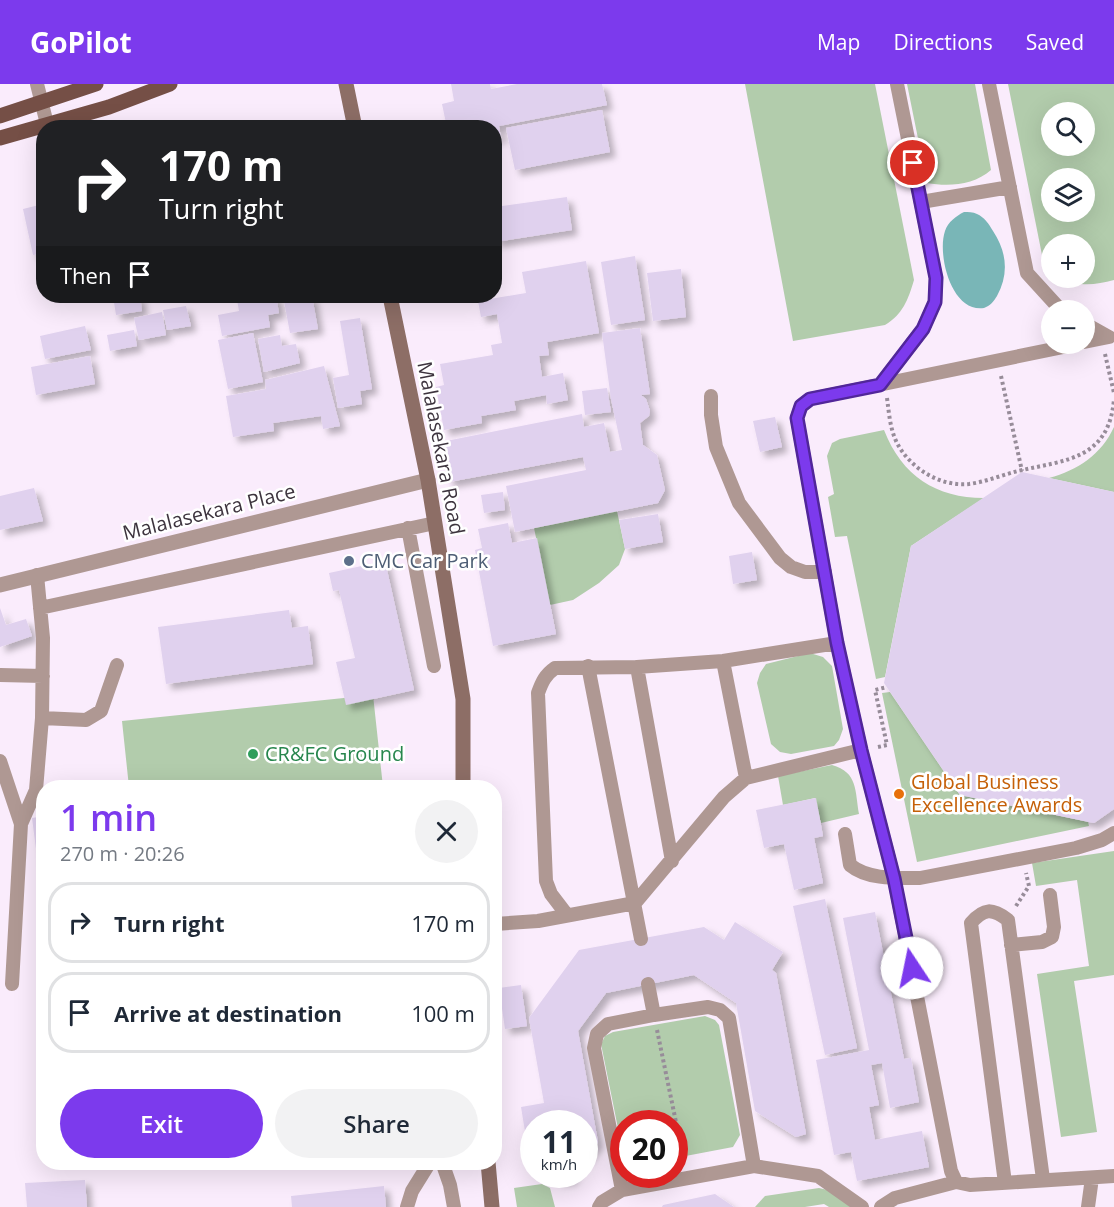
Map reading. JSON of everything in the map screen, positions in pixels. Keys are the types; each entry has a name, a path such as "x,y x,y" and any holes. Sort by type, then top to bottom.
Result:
{"main road":[{"path":"0,116 96,84"},
{"path":"62,120 109,107 170,84"},
{"path":"0,138 36,127"}],"street":[{"path":"346,84 353,120"},
{"name":"Malalasekara Road","path":"391,303 428,480 463,699 462,780"},
{"name":"Malalasekara Place","path":"0,585 428,480"},
{"path":"489,1170 492,1207"}],"lane":[{"path":"37,84 46,120"},
{"path":"882,384 923,329 935,302 936,278 897,84"},
{"path":"989,84 1027,273 1052,300"},
{"path":"921,202 1010,187"},
{"path":"1095,329 1108,337"},
{"path":"956,1182 951,1171 894,878 861,750 837,643 797,418 801,406 810,399 1041,351"},
{"path":"711,396 711,415 716,447 739,503 780,558 791,567 805,572 825,572"},
{"path":"40,608 435,523"},
{"path":"408,528 434,666"},
{"path":"37,575 43,638 43,676 37,780"},
{"path":"567,915 551,894 546,881 538,693 543,679 555,668 637,667 723,661 837,643"},
{"path":"723,661 746,778"},
{"path":"42,718 86,720 101,711 117,665"},
{"path":"588,666 641,939"},
{"path":"637,667 672,861"},
{"path":"0,675 43,676"},
{"path":"502,924 538,921 635,903 724,796 746,778 861,750"},
{"path":"0,762 21,824"},
{"path":"12,984 21,824 36,790"},
{"path":"845,834 850,865 858,871 894,878 920,879 1076,848 1102,840 1114,833"},
{"path":"1011,945 1042,942 1052,938 1054,927 1050,895"},
{"path":"1005,1183 971,923 978,915 988,910 1008,920 1043,1179"},
{"path":"648,984 654,1015"},
{"path":"622,1190 594,1048 597,1034 608,1024 654,1015 708,1007 720,1011 729,1018 754,1166"},
{"path":"688,1178 754,1166 818,1176 862,1207"},
{"path":"407,1207 412,1191 425,1170"},
{"path":"445,1170 454,1207"},
{"path":"881,1207 896,1198 956,1182 970,1185 1114,1176"},
{"path":"1088,1207 1092,1178"},
{"path":"598,1207 622,1190 633,1188"}],"path":[{"path":"1108,337 1114,393"},
{"path":"997,360 1022,471"},
{"path":"882,384 892,430 897,443 909,459 924,472 945,482 969,484 1077,457 1088,450 1106,429 1111,418 1114,399"},
{"path":"887,687 875,690 887,745"},
{"path":"1008,920 1029,886 1024,857"},
{"path":"654,1015 673,1110"}],"shaded area":[{"path":"745,84 875,84 914,280 904,306 885,325 793,341"},
{"path":"907,84 975,84 991,170 977,179 961,184 927,183"},
{"path":"1008,84 1114,84 1114,280 1095,283 1095,234 1041,234 1041,250"},
{"path":"964,212 975,213 986,221 998,239 1004,255 1005,271 1001,288 993,301 984,308 973,307 963,301 955,292 945,267 943,241 945,231 958,215"},
{"path":"1114,427 1114,492 1049,478 1070,471 1088,460 1102,446"},
{"path":"884,430 900,460 923,481 951,494 984,498 911,546 885,677 876,679 847,536 835,537 828,497 834,494 827,456 832,443 840,439"},
{"path":"617,511 625,549 619,565 599,583 573,600 550,605 534,528"},
{"path":"810,653 823,657 832,666 843,729 834,746 791,754 780,752 771,744 757,683 760,673 766,664"},
{"path":"890,692 960,795 1088,822 1089,826 917,862 882,693"},
{"name":"CR&FC Ground","path":"373,695 382,780 128,780 122,721"},
{"path":"832,765 847,772 851,778 856,790 859,814 821,823 815,798 783,805 778,776"},
{"path":"1114,851 1114,975 1074,981 1097,1132 1061,1137 1037,974 1089,966 1077,880 1036,886 1032,863"},
{"path":"705,1016 715,1020 719,1025 740,1135 733,1147 688,1156 688,1110 614,1110 601,1044 605,1036 613,1032"},
{"path":"514,1188 550,1188 555,1207 517,1207"},
{"path":"819,1188 832,1191 855,1207 829,1207 824,1204 805,1207 755,1207 765,1196"}],"building":[{"path":"451,84 490,84 491,89 517,84 602,84 607,105 502,125 502,120 445,120 442,104 454,101"},
{"path":"602,110 610,152 515,170 506,128"},
{"path":"567,197 572,230 502,241 502,206"},
{"path":"36,206 36,254 33,255 23,209"},
{"path":"635,256 645,320 611,325 601,262"},
{"path":"586,261 599,333 547,342 549,355 539,356 542,377 563,373 568,400 547,404 546,395 514,401 516,410 481,416 482,423 444,430 436,387 444,385 440,364 493,355 491,345 502,343 497,314 481,317 478,303 502,303 502,297 526,293 522,272"},
{"path":"681,269 686,317 653,321 647,273"},
{"path":"114,303 141,303 142,311 116,315"},
{"path":"238,303 277,303 279,313 268,315 270,327 222,336 218,315 239,311"},
{"path":"284,303 313,303 318,329 290,333"},
{"path":"186,306 191,326 167,330 163,310"},
{"path":"162,312 166,335 139,340 134,318"},
{"path":"360,318 372,389 360,391 362,404 338,408 333,378 349,375 340,321"},
{"path":"85,326 91,350 45,359 40,336"},
{"path":"640,328 650,394 641,395 646,399 650,411 649,416 640,423 643,445 657,455 665,490 658,503 515,532 506,486 586,470 583,457 449,482 441,442 582,414 584,427 604,423 610,452 622,450 611,399 602,333"},
{"path":"134,330 137,346 110,351 107,335"},
{"path":"253,333 263,382 228,389 218,340"},
{"path":"280,335 282,346 296,344 300,363 264,372 258,339"},
{"path":"90,356 95,384 36,395 31,367"},
{"path":"324,366 340,426 323,429 321,416 273,423 274,431 233,437 226,396 266,389 265,380"},
{"path":"607,388 611,412 585,415 582,391"},
{"path":"775,417 782,447 760,452 753,421"},
{"path":"1022,472 1114,492 1114,809 1094,823 960,795 884,683 911,546"},
{"path":"34,488 43,521 0,530 0,496"},
{"path":"503,492 505,510 484,513 481,495"},
{"path":"658,514 663,542 625,549 619,520"},
{"path":"508,523 512,543 537,538 556,634 493,646 475,550 482,548 478,529"},
{"path":"752,552 757,580 733,584 729,556"},
{"path":"385,561 414,690 346,705 336,662 355,658 339,590 333,591 329,573"},
{"path":"0,608 6,625 26,619 32,636 0,647"},
{"path":"289,610 292,628 308,626 313,664 166,684 158,627"},
{"path":"816,798 823,836 814,838 823,883 794,890 784,844 764,848 756,810"},
{"path":"36,817 36,849 32,818"},
{"path":"825,899 857,1048 825,1055 793,906"},
{"path":"875,912 904,1059 911,1058 919,1102 890,1108 882,1063 871,1065 879,1105 869,1107 875,1140 922,1131 929,1167 857,1181 851,1152 834,1155 816,1060 869,1050 843,918"},
{"path":"735,922 783,952 772,970 776,973 806,1134 796,1137 755,1111 736,1003 694,975 606,993 578,1031 592,1110 521,1110 521,1107 544,1103 529,1018 579,950 704,927 724,940"},
{"path":"521,985 527,1026 505,1029 502,988"},
{"path":"85,1180 87,1207 27,1207 25,1183"},
{"path":"384,1186 386,1207 292,1207 291,1196"},
{"path":"715,1194 734,1207 662,1207 663,1205"}],"place":[{"name":"CMC Car Park","path":"349,561"},
{"name":"CR&FC Ground","path":"253,754"},
{"name":"Global Business Excellence Awards","path":"899,794"}],"route":[{"path":"912,968 894,878 861,750 837,643 797,418 801,406 810,399 880,385 923,329 935,302 936,278 913,163"}]}
